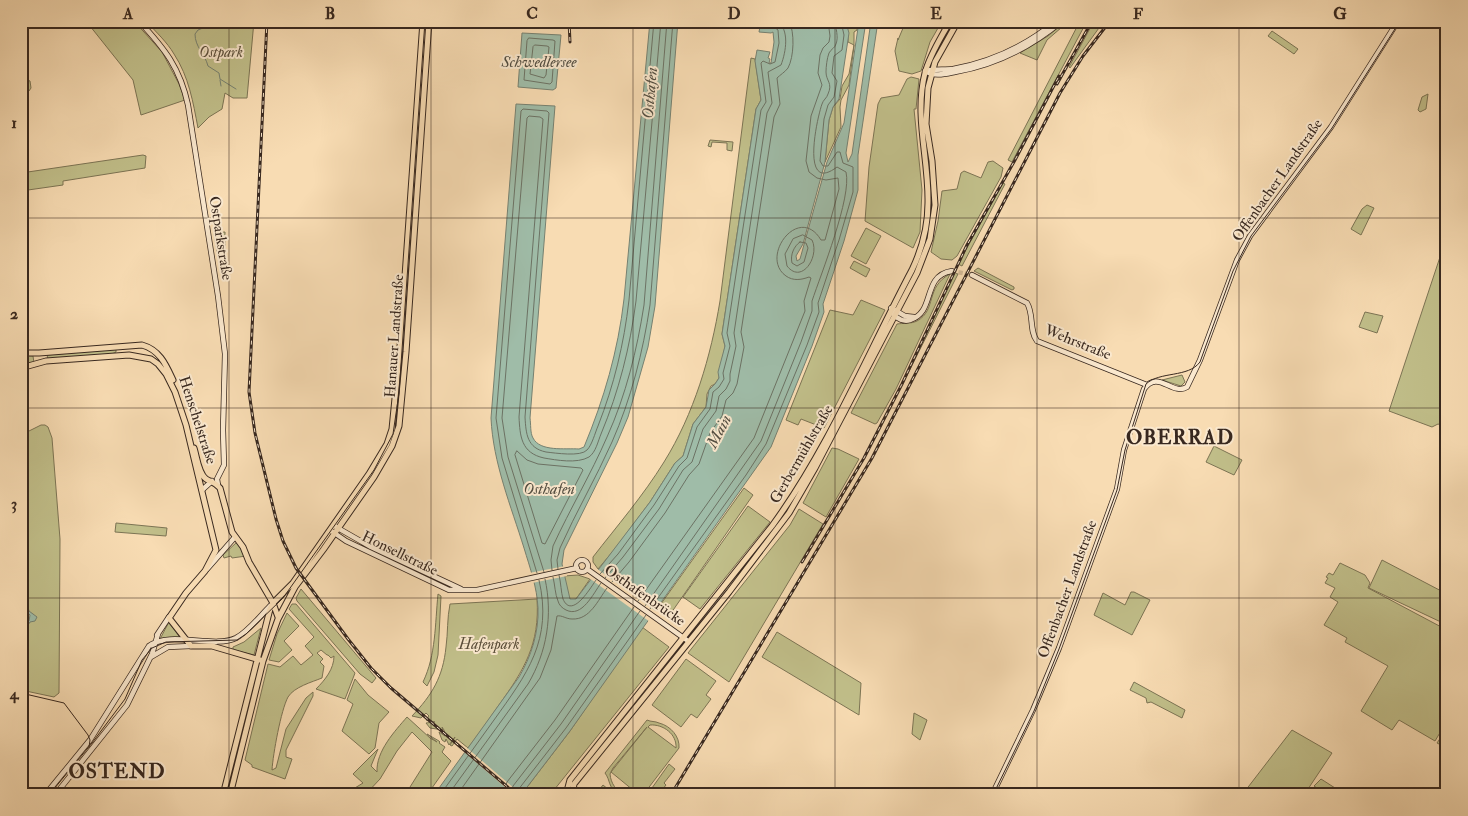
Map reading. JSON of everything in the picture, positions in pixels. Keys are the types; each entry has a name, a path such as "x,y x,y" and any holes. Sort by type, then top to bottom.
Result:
{"main road":[{"name":"Ostparkstraße","path":"140,21 172,60 181,80 188,106 218,296 225,354 224,465 217,479 218,485"},
{"name":"Hanauer Landstraße","path":"393,433 423,21"},
{"name":"Hanauer Landstraße","path":"260,660 278,618 295,587 399,426 429,21"},
{"path":"929,71 934,50 950,21"},
{"path":"929,71 958,21"},
{"path":"929,71 963,67 997,56 1030,40 1056,21"},
{"path":"929,71 938,75 992,62 1028,45 1062,21"},
{"name":"Offenbacher Landstraße","path":"992,795 1033,710 1059,648 1117,489 1124,450 1142,392 1153,381 1178,389 1184,389 1189,384 1235,265 1250,236 1331,127 1398,21"},
{"name":"Gerbermühlstraße","path":"827,442 919,252 927,224 928,190 921,114 922,93 929,71"},
{"name":"Gerbermühlstraße","path":"572,795 574,784 686,640 785,508 827,442 924,259 934,221 935,190 926,116 929,71"},
{"path":"892,308 896,314 908,317 918,316 926,306 936,280 942,274 952,271"},
{"name":"Wehrstraße","path":"972,275 1027,303 1031,312 1034,338 1037,341 1147,385"},
{"name":"Henschelstraße","path":"116,346 142,345 155,351 166,365 185,412 201,474 204,478 211,481"},
{"path":"21,353 116,346 118,349 116,355 46,361 21,368"},
{"name":"Henschelstraße","path":"116,355 139,356 150,360 158,364 166,374 186,425 216,549 206,570 169,617"},
{"path":"401,405 396,396 403,388"},
{"path":"202,492 220,473"},
{"path":"211,481 218,485 231,530 242,546 255,574 273,603 278,618"},
{"name":"Hanauer Landstraße","path":"156,641 225,640 236,638 293,583 334,529"},
{"name":"Honsellstraße","path":"334,529 346,541 445,589 476,590 577,568"},
{"path":"206,570 236,537"},
{"path":"583,560 587,563 587,569 582,572 577,568 578,562 583,560"},
{"name":"Osthafenbrücke","path":"587,569 686,640"},
{"name":"Hanauer Landstraße","path":"260,660 268,614 273,603"},
{"path":"44,795 67,770 90,740 169,617 191,646"},
{"path":"55,795 127,706 151,656 158,634"},
{"name":"Gerbermühlstraße","path":"566,795 570,780 686,640"},
{"path":"149,646 156,641"},
{"path":"149,646 151,656"},
{"path":"151,656 160,650 174,646 212,646 260,660"},
{"path":"223,795 260,660"},
{"path":"230,795 260,660"}],"green space":[{"path":"86,21 134,21 162,52 179,84 185,100 141,115 133,80"},
{"name":"Ostpark","path":"146,21 254,21 247,98 233,98 225,93 222,109 209,117 198,128 190,90 179,63 168,45"},
{"path":"847,21 858,21 857,30 854,32 854,45 848,42"},
{"path":"906,21 942,21 930,42 921,71 912,74 899,71 895,51 898,38 898,40"},
{"path":"1066,21 1069,21 1047,40 1037,60 1020,53 1048,36"},
{"path":"1080,21 1087,21 1012,162 1008,160"},
{"path":"1094,21 1104,21 1070,68 1069,67"},
{"path":"1272,31 1298,49 1294,54 1268,36"},
{"path":"854,45 849,85 841,100 841,127 825,162 829,120 833,107 840,99 842,86 849,74"},
{"path":"751,58 755,59 761,100 756,109 722,334 725,346 719,378 711,386 707,394 706,407 693,424 683,456 675,463 650,502 598,569 593,562 593,557 656,475 675,444 700,384 712,343 720,301"},
{"path":"21,77 30,81 31,88 29,91 21,86"},
{"path":"911,77 919,79 916,109 914,109 922,190 920,232 913,248 865,221 869,167 878,104 881,98 899,95 907,79"},
{"path":"1428,94 1426,109 1420,112 1418,110 1422,97"},
{"path":"710,140 733,142 732,151 727,150 727,143 712,142 711,147 708,146"},
{"path":"146,156 145,168 63,181 63,185 21,191 21,173"},
{"path":"993,161 1003,168 1001,177 957,256 952,260 941,259 931,252 942,191 957,189 961,173 964,171 981,178 988,162"},
{"path":"1003,183 1005,184 962,266 958,264"},
{"path":"1367,205 1374,208 1361,235 1351,229 1362,209"},
{"path":"866,228 881,236 866,264 851,256"},
{"path":"225,232 225,251 217,252 214,233"},
{"path":"1440,257 1447,258 1447,427 1438,424 1432,427 1389,411"},
{"path":"854,261 870,269 866,277 850,268"},
{"path":"978,268 1014,287 1014,289 1012,290 974,271"},
{"path":"954,273 958,274 906,377"},
{"path":"950,274 896,389 877,423 875,424 851,413 897,324 915,322 923,316 930,305 937,285"},
{"path":"861,300 885,310 824,428 801,419 798,425 786,420 830,310 853,315"},
{"path":"1365,312 1383,316 1377,333 1359,327"},
{"path":"116,349 116,352 112,354 48,359 47,355"},
{"path":"21,355 33,356 34,363 21,366"},
{"path":"1182,375 1185,382 1181,386 1162,380"},
{"path":"41,425 48,427 52,438 60,539 59,693 54,697 21,690 21,435"},
{"path":"1214,446 1242,460 1234,475 1206,462"},
{"path":"832,448 859,459 826,517 803,503"},
{"path":"744,488 753,495 669,616 658,608"},
{"path":"748,506 770,522 700,609 683,597"},
{"path":"799,509 823,524 729,682 688,653 790,525"},
{"path":"116,523 167,528 166,536 115,532"},
{"path":"237,542 246,556 224,558 223,555"},
{"path":"1382,560 1447,594 1447,613 1443,623 1369,588"},
{"path":"1340,563 1365,575 1370,583 1368,588 1445,629 1447,625 1447,721 1435,741 1399,720 1392,730 1361,711 1388,666 1345,642 1347,638 1324,625 1338,602 1330,597 1335,588 1325,583 1328,578 1326,577 1329,573 1333,575"},
{"path":"578,575 590,579 576,599 572,600 568,598 564,576"},
{"path":"301,589 376,678 372,683 360,674 297,601 296,598"},
{"path":"1131,592 1150,600 1132,635 1094,615 1103,593 1125,605"},
{"path":"438,594 441,596 438,655 434,672 427,686 423,682 433,650"},
{"name":"Hafenpark","path":"537,599 536,630 523,668 468,748 457,739 452,746 450,745 455,737 449,745 446,739 445,742 442,740 439,732 445,736 444,730 442,727 443,730 430,728 426,723 435,722 426,720 429,716 426,713 421,718 412,716 431,693 439,676 447,642 450,604"},
{"path":"292,604 296,604 355,673 345,699 316,689 326,678 334,661 334,656 331,658 321,650 317,653 323,659 320,662 324,666 322,678 304,685 291,693 285,703 280,722 272,770 276,768 286,729 306,698 313,692 313,696 286,750 286,757 292,759 285,779 252,767 245,760 268,664 280,667 293,656 301,665 313,655 305,646 314,637 289,609"},
{"path":"287,613 299,626 284,641 292,650 279,662 269,660 277,634"},
{"path":"169,622 181,639 160,639"},
{"path":"642,627 669,647 550,795 521,795 570,731"},
{"path":"261,628 254,655 233,650 233,647 244,642"},
{"path":"777,632 861,683 859,715 762,657"},
{"path":"686,659 716,681 706,695 711,699 697,718 691,714 681,727 652,705"},
{"path":"355,679 368,695 389,712 379,723 375,748 369,754 342,731 353,704 347,700"},
{"path":"1134,682 1185,710 1182,718 1151,702 1147,703 1146,698 1130,690"},
{"path":"914,713 927,720 920,740 912,734"},
{"path":"407,717 430,738 437,742 427,734 445,747 442,752 451,761 427,795 405,795 432,752 412,732 397,751 380,779 365,795 347,795 363,783 353,774 378,749 371,766 377,772 383,749"},
{"path":"647,720 663,724 671,729 676,736 679,748 643,795 639,795 611,772 611,781 624,795 619,795 611,786 605,773","holes":["650,725 660,726 672,734 676,748 648,727","647,727 611,772 613,768"]},
{"path":"1447,728 1447,748 1437,743"},
{"path":"1292,730 1332,753 1304,795 1242,795"},
{"path":"669,764 675,769 664,783 666,785 658,795 647,795"},
{"path":"1321,779 1346,795 1327,795 1314,786"},
{"path":"603,785 615,795 595,795"}],"water":[{"path":"650,21 678,21 655,306 648,347 628,417 564,550 562,564 570,599 576,599 650,502 675,463 683,456 693,424 706,407 709,390 719,378 718,372 725,346 722,334 756,109 761,100 755,61 757,50 770,52 768,58 770,59 769,63 771,63 774,42 773,32 759,32 761,21 847,21 849,33 839,99 833,107 829,120 825,162 803,244 796,256 797,261 800,259 827,162 844,123 859,21 866,21 846,153 848,162 852,154 870,28 872,21 878,21 858,155 858,190 844,241 823,304 824,312 812,346 771,447 570,731 521,795 434,795 519,677 531,653 536,635 538,608 535,585 499,468 492,435 491,418 516,104 555,106 530,418 531,434 536,442 547,447 579,449 584,447 604,393 614,356 621,318"},
{"name":"Schwedlersee","path":"522,33 561,35 556,88 553,90 518,87"},
{"path":"25,603 29,611 37,617 35,621 30,622 23,629 21,624 29,621 30,615 27,612"}],"pier":[{"path":"565,566 567,576 532,583 529,573"},
{"path":"596,568 657,612 650,622 589,578"},
{"path":"466,747 522,795 514,795 463,751"}],"waterway":[{"path":"203,28 195,34 195,39 208,66 219,73 220,79 236,89"},
{"path":"220,80 221,86"}],"tunnel":[{"path":"952,271 972,275"}],"tram line":[{"path":"49,795 125,699 142,660 152,648 166,642 237,640 246,634 283,598 374,470 393,434 399,393 425,21"},
{"path":"993,795 1034,711 1059,649 1117,490 1125,450 1146,384 1159,377 1181,373 1195,367 1200,362 1233,271 1251,236 1332,128 1400,21"},
{"path":"21,693 64,703 88,735 90,740 89,747"}],"railway":[{"path":"267,21 249,392 255,433 283,541 296,568 371,668 391,688 517,795"},
{"path":"569,21 570,42"},
{"path":"1057,84 1092,21"},
{"path":"671,795 872,458 1060,93 1083,56 1110,21"},
{"path":"802,562 864,458 902,384 967,245 1015,160 1059,76"}],"district":[{"name":"OBERRAD","path":"1180,437"},
{"name":"OSTEND","path":"117,771"}],"water label":[{"name":"Osthafen","path":"649,93"},
{"name":"Main","path":"718,431"},
{"name":"Osthafen","path":"549,488"}]}
